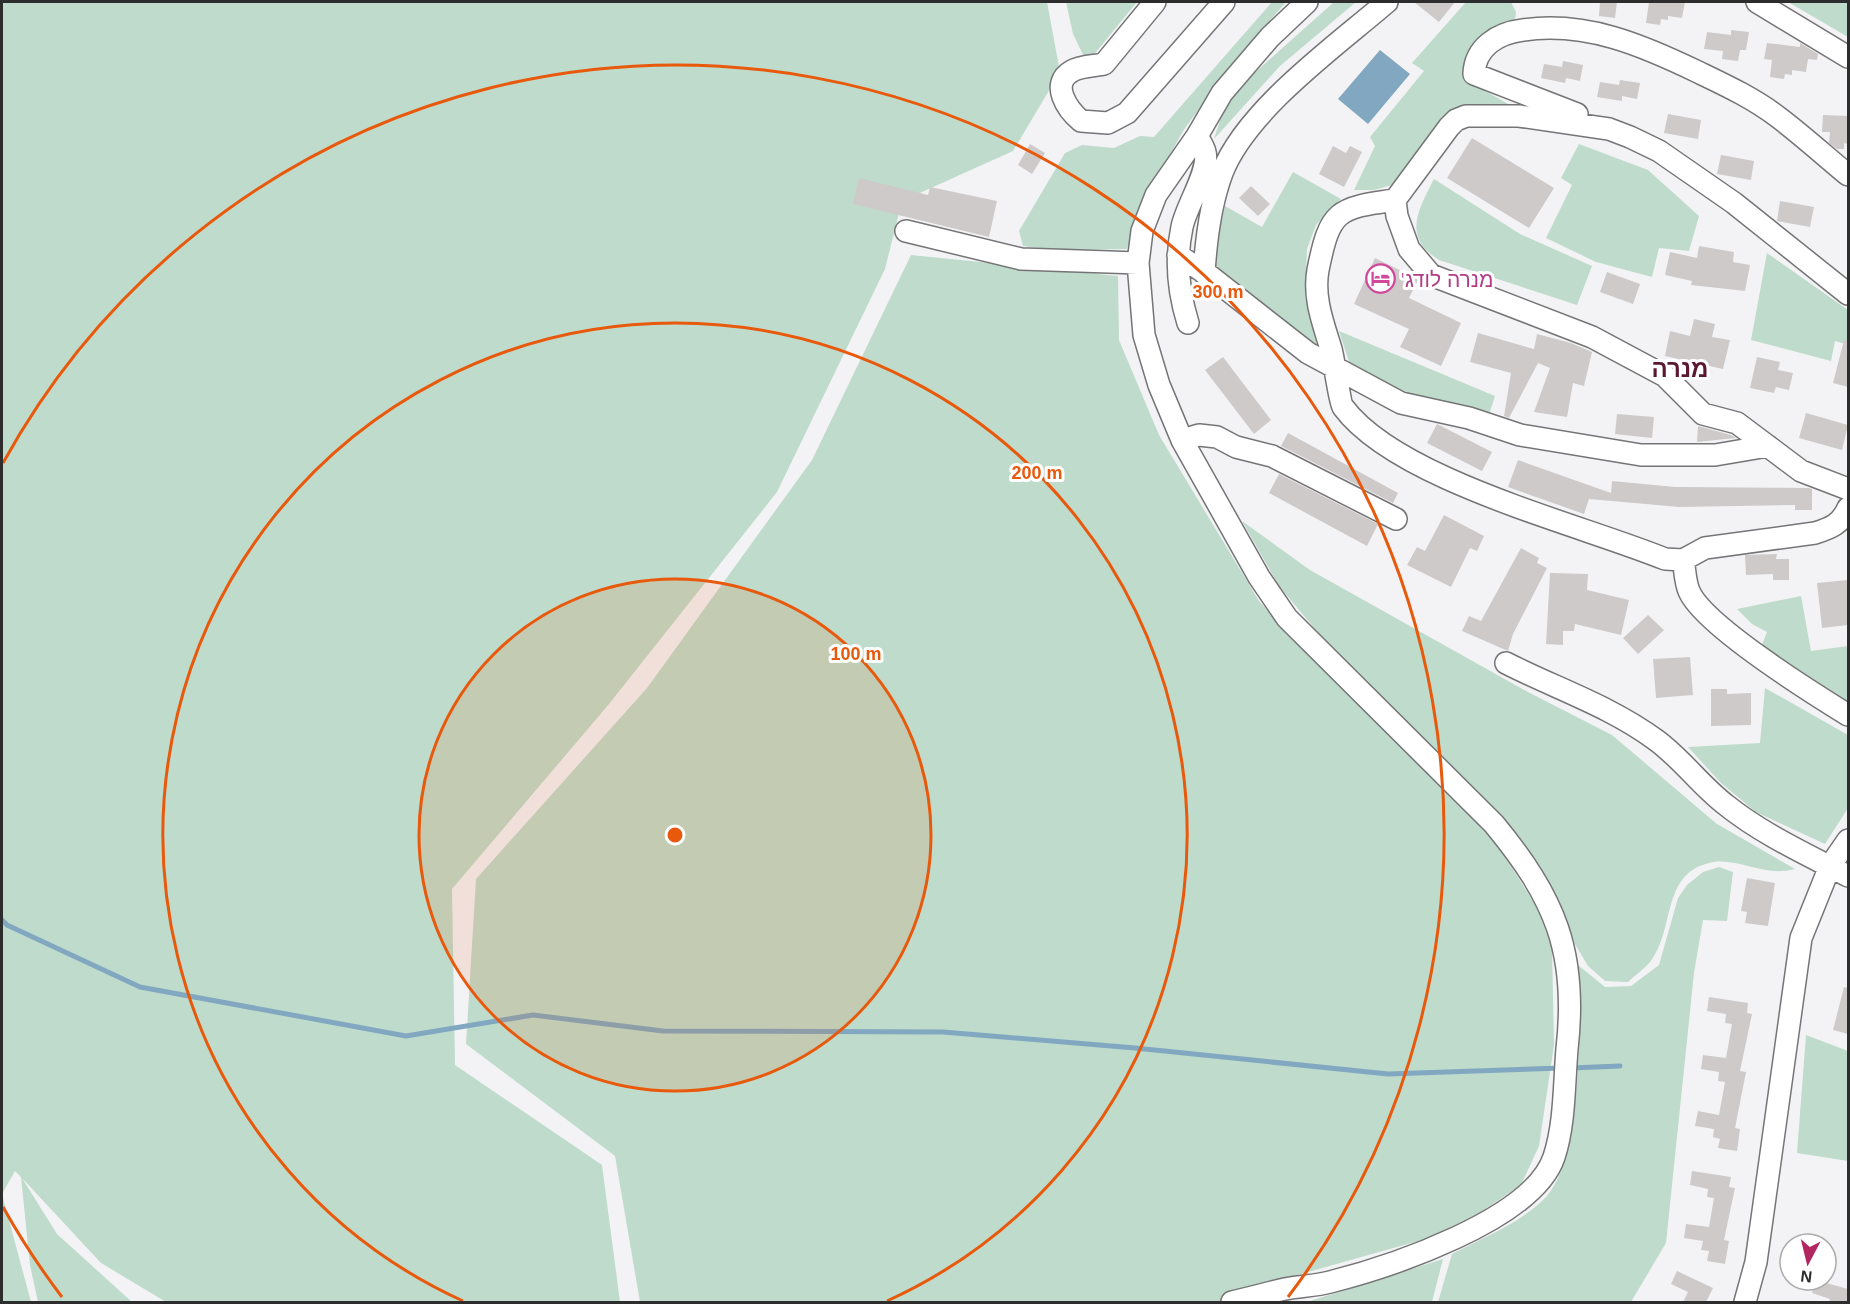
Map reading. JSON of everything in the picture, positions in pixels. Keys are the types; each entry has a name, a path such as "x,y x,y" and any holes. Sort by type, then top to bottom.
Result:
{"street":[{"path":"1155,2 1104,64 1073,69 1066,76 1061,89 1063,102 1081,121 1108,123 1126,113 1224,2"},
{"path":"1232,1302 1286,1289 1327,1283 1383,1268 1439,1246 1516,1203 1540,1182 1554,1158 1569,1032 1570,988 1565,951 1556,918 1517,852 1494,824 1287,618 1259,576 1182,440 1159,385 1144,335 1138,263 1142,231 1156,195 1197,135 1222,93 1270,37 1307,2"},
{"path":"1204,273 1211,213 1222,173 1239,141 1287,88 1387,2"},
{"path":"1757,2 1848,57"},
{"path":"1848,175 1777,116 1734,89 1625,40 1560,27 1505,32 1487,45 1474,63 1474,74 1488,81 1584,117 1659,151 1734,203 1848,294"},
{"path":"1609,129 1519,116 1466,116 1456,120 1395,200 1397,216 1409,249 1431,275 1592,337 1665,376 1703,414 1737,423 1801,471 1848,489"},
{"path":"1188,323 1178,275 1178,255 1187,207 1206,162 1205,152 1197,135"},
{"path":"1395,200 1354,206 1336,218 1328,231 1316,282 1319,311 1338,371 1341,404 1361,426 1400,454 1465,485 1665,559 1683,560 1705,548 1815,533 1832,528 1843,520 1848,508"},
{"path":"906,231 1021,259 1138,263"},
{"path":"1178,255 1265,322 1338,371 1401,403 1469,418 1520,435 1641,455 1715,455 1768,446"},
{"path":"1182,440 1198,435 1217,437 1236,447 1272,456 1396,519"},
{"path":"1683,560 1689,592 1710,617 1732,636 1848,715"},
{"path":"1506,663 1620,716 1656,740 1725,805 1748,821 1839,871"},
{"path":"1744,1302 1755,1262 1801,938 1839,871 1848,840"}],"green space":[{"path":"2,2 1047,2 1060,72 1013,151 902,201 885,269 777,492 609,704 452,889 455,1065 602,1165 620,1302 166,1302 101,1263 22,1178 57,1234 132,1302 38,1302 30,1265 21,1177 15,1171 2,1194"},
{"path":"1066,2 1137,2 1087,63 1073,34"},
{"path":"1272,2 1286,2 1231,65 1183,131 1154,184 1127,249 1055,250 1023,246 1019,231 1065,153 1082,145 1114,148 1140,136 1154,137"},
{"path":"1334,2 1356,2 1280,66 1214,139 1222,114 1242,84"},
{"path":"1466,2 1511,2 1516,12 1514,26 1466,80 1524,113 1463,109 1442,117 1392,185 1374,190 1354,190 1375,146 1370,137 1424,71 1412,63"},
{"path":"1788,2 1848,2 1848,37"},
{"path":"1579,144 1648,170 1699,216 1689,251 1659,248 1652,277 1596,262 1546,238 1572,185 1561,178"},
{"path":"1293,172 1341,199 1316,225 1307,249 1305,298 1324,342 1322,351 1211,266 1225,206 1262,227"},
{"path":"1434,179 1520,234 1592,266 1577,305 1439,260 1428,251 1420,242 1417,222 1423,201"},
{"path":"1767,253 1848,310 1848,345 1835,341 1831,361 1751,340"},
{"path":"911,255 1118,276 1119,340 1159,435 1259,601 1307,654 1484,823 1538,909 1552,949 1554,1045 1539,1146 1521,1185 1482,1211 1429,1238 1276,1281 1227,1302 640,1302 615,1156 466,1044 476,879 647,688 812,460"},
{"path":"1339,331 1495,396 1489,415 1388,391 1351,368"},
{"path":"1242,521 1310,570 1528,692 1612,735 1717,824 1795,869 1772,871 1730,862 1719,862 1694,869 1677,889 1665,930 1652,960 1628,982 1605,981 1588,966 1575,944 1556,897 1517,836 1386,709 1320,635 1279,586"},
{"path":"1801,596 1811,651 1848,646 1848,704 1760,650 1767,632 1752,624 1737,609"},
{"path":"1765,688 1848,735 1848,808 1825,844 1756,812 1721,783 1688,747 1760,743"},
{"path":"1719,867 1733,872 1727,921 1703,920 1694,973 1666,1243 1631,1302 1438,1302 1452,1254 1525,1215 1546,1197 1558,1178 1567,1152 1577,1086 1578,965 1605,987 1631,986 1659,965 1678,898 1687,885 1703,872"},
{"path":"1806,1035 1848,1051 1848,1161 1797,1153"},
{"path":"2,1194 31,1302 2,1302"},
{"path":"1443,1259 1432,1302 1307,1302"}],"water":[{"path":"1380,50 1410,74 1368,124 1338,99"}],"building":[{"path":"1414,2 1455,2 1439,22"},
{"path":"1600,2 1617,2 1615,18 1599,16"},
{"path":"1649,2 1685,2 1682,18 1668,16 1668,20 1661,19 1660,25 1646,23"},
{"path":"1731,30 1749,32 1746,50 1740,50 1738,61 1722,59 1723,51 1704,49 1707,32 1731,35"},
{"path":"1767,43 1800,47 1800,43 1818,54 1817,60 1808,59 1806,72 1792,70 1792,75 1785,74 1784,79 1770,77 1772,60 1764,59"},
{"path":"1563,61 1583,65 1580,81 1566,78 1565,83 1541,78 1544,64 1562,67"},
{"path":"1620,80 1640,83 1637,99 1622,96 1622,101 1597,97 1600,82 1619,85"},
{"path":"1668,114 1701,120 1698,139 1664,133"},
{"path":"1823,115 1848,116 1848,144 1844,143 1844,149 1837,149 1829,143 1830,132 1822,132"},
{"path":"1472,138 1554,188 1529,228 1447,178"},
{"path":"1030,144 1045,153 1032,174 1018,165"},
{"path":"1333,146 1346,153 1350,146 1362,152 1344,187 1319,174"},
{"path":"1721,155 1754,161 1751,180 1717,174"},
{"path":"859,178 928,195 930,187 997,201 989,237 853,204"},
{"path":"1251,186 1270,204 1258,216 1239,198"},
{"path":"1780,201 1814,207 1810,227 1777,221"},
{"path":"1699,246 1734,252 1733,262 1750,265 1745,291 1691,285 1692,281 1665,275 1670,252 1697,258"},
{"path":"1375,258 1418,280 1409,298 1461,323 1441,366 1400,347 1409,329 1354,304"},
{"path":"1607,272 1640,284 1633,304 1600,292"},
{"path":"1694,319 1715,324 1712,337 1730,340 1723,369 1665,356 1670,331 1690,336"},
{"path":"1478,333 1534,349 1537,334 1571,343 1592,352 1584,386 1573,383 1567,417 1534,412 1550,368 1538,363 1509,418 1504,416 1511,373 1470,362"},
{"path":"1844,340 1848,341 1848,387 1833,383"},
{"path":"1223,357 1271,420 1254,434 1205,370"},
{"path":"1757,357 1780,362 1778,370 1793,373 1789,390 1776,387 1774,393 1750,388"},
{"path":"1806,413 1848,425 1842,450 1799,438"},
{"path":"1617,414 1654,417 1652,438 1615,434"},
{"path":"1437,424 1492,452 1482,471 1427,443"},
{"path":"1698,426 1731,435 1736,438 1697,442"},
{"path":"1288,433 1398,493 1393,503 1281,446"},
{"path":"1518,460 1611,493 1612,481 1675,487 1809,488 1812,489 1812,510 1795,510 1795,505 1679,507 1589,499 1584,514 1508,487"},
{"path":"1279,474 1378,524 1367,546 1269,493"},
{"path":"1444,515 1484,536 1477,551 1470,548 1451,587 1407,565 1417,547 1425,551"},
{"path":"1521,548 1539,558 1537,563 1547,568 1513,634 1508,651 1462,631 1469,616 1481,621"},
{"path":"1777,554 1776,559 1789,559 1789,580 1773,580 1773,574 1746,575 1745,555"},
{"path":"1550,573 1588,574 1587,590 1629,600 1621,635 1575,624 1574,631 1563,631 1563,645 1546,644"},
{"path":"1848,580 1848,625 1822,628 1817,583"},
{"path":"1648,615 1664,630 1638,654 1623,638"},
{"path":"1690,657 1693,695 1656,698 1653,659"},
{"path":"1711,689 1727,689 1727,694 1751,693 1751,725 1711,726"},
{"path":"1747,878 1775,883 1768,926 1745,923 1747,912 1741,911"},
{"path":"1844,987 1848,988 1848,1034 1833,1030"},
{"path":"1709,997 1748,1003 1747,1013 1752,1014 1740,1071 1746,1072 1735,1128 1740,1129 1737,1151 1718,1148 1720,1139 1713,1137 1714,1129 1695,1126 1698,1111 1719,1115 1725,1082 1718,1081 1719,1072 1701,1069 1703,1055 1726,1058 1732,1024 1725,1023 1726,1014 1707,1011"},
{"path":"1692,1171 1731,1177 1729,1187 1735,1188 1724,1240 1729,1241 1725,1264 1707,1261 1709,1251 1701,1250 1703,1241 1684,1238 1686,1224 1709,1227 1714,1198 1707,1197 1708,1189 1690,1185"},
{"path":"1677,1271 1713,1288 1706,1302 1683,1302 1688,1292 1671,1284"},
{"path":"1838,1286 1848,1289 1848,1302 1829,1302 1830,1299 1812,1293 1838,1292"}],"waterway":[{"path":"2,920 7,925 140,987 406,1036 533,1015 663,1031 943,1032 1135,1048 1388,1074 1562,1068"},
{"path":"1571,1068 1620,1066"}],"place":[{"name":"'מנרה לודג","path":"1380,279"}],"district":[{"name":"מנרה","path":"1680,368"}]}
